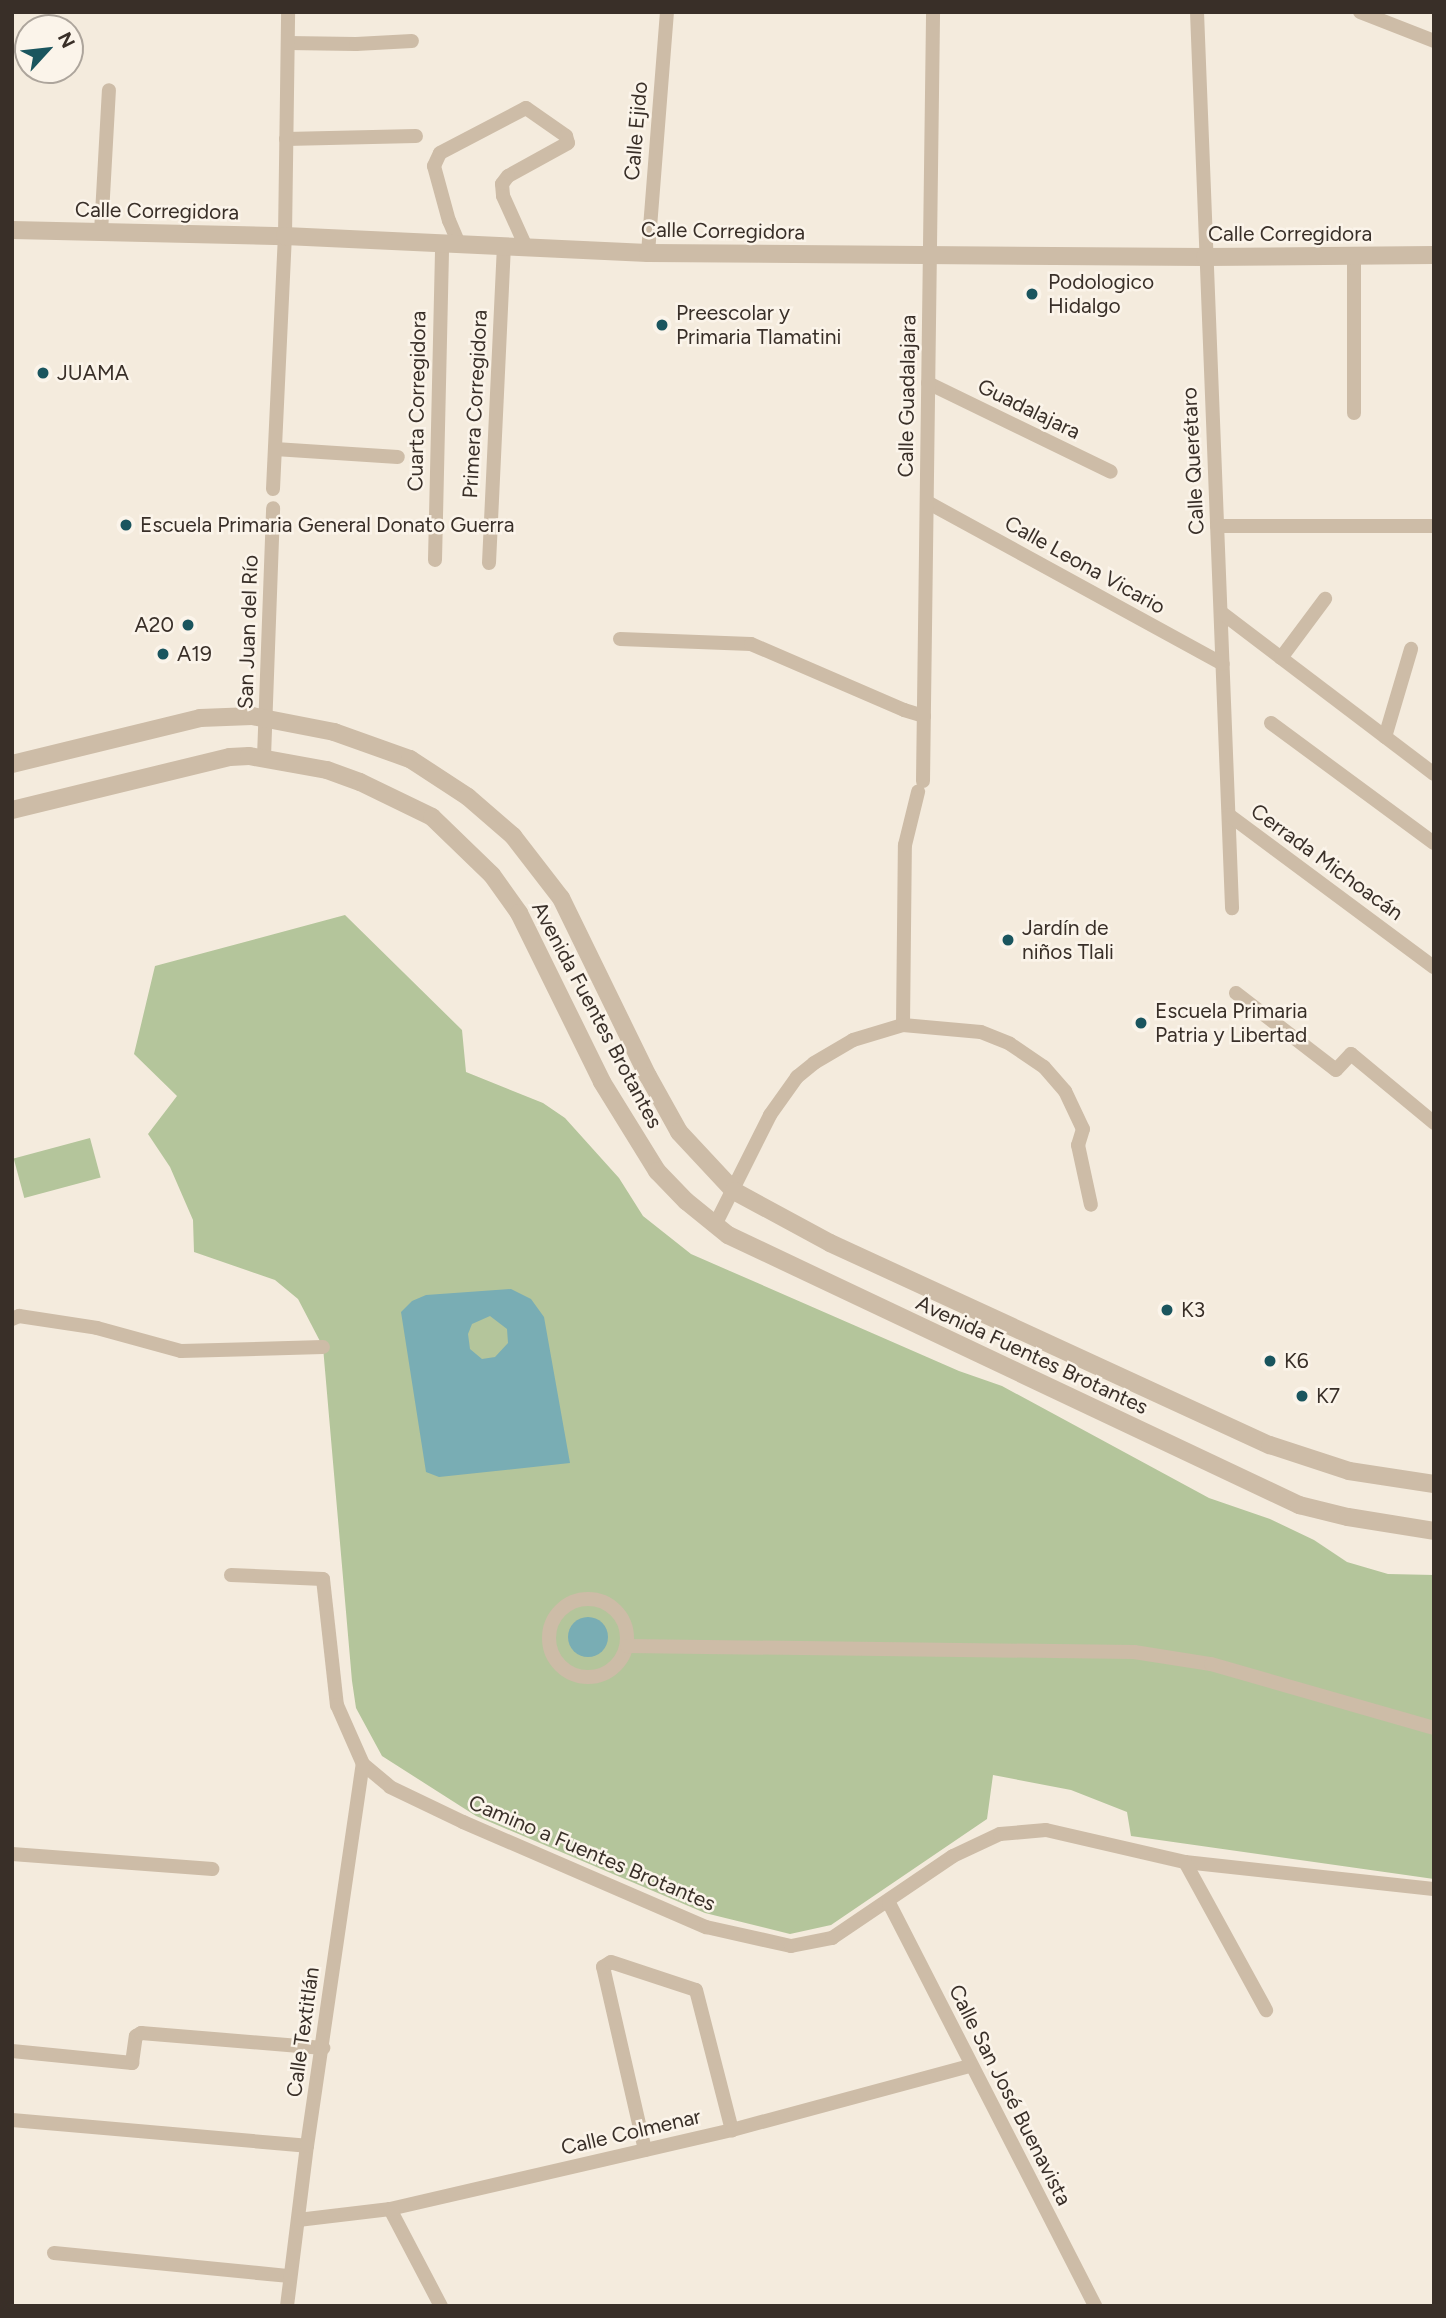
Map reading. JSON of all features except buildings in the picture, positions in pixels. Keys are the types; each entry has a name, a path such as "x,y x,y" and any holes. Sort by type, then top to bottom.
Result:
{"street":[{"name":"Calle Ejido","path":"648,253 667,12"},
{"name":"Calle Guadalajara","path":"903,1025 905,845 921,787 924,716 933,12"},
{"name":"Calle Querétaro","path":"1197,12 1232,908"},
{"path":"273,489 285,236 287,13"},
{"path":"1368,14 1434,41"},
{"path":"288,43 412,41"},
{"path":"101,232 109,90"},
{"path":"451,244 449,221 434,166 440,153 526,108 566,136 568,143 508,176 502,184 503,196 526,247"},
{"path":"286,139 416,136"},
{"name":"Calle Corregidora","path":"12,230 285,236 648,253 1205,257 1434,255"},
{"name":"Cuarta Corregidora","path":"435,560 451,244"},
{"name":"Primera Corregidora","path":"489,563 504,246"},
{"path":"1354,257 1354,413"},
{"name":"Guadalajara","path":"928,383 1111,472"},
{"path":"275,449 398,457"},
{"name":"Calle Leona Vicario","path":"927,502 1223,664"},
{"name":"San Juan del Río","path":"264,757 273,508"},
{"path":"1217,526 1434,526"},
{"path":"1281,658 1325,599"},
{"path":"1222,613 1434,774"},
{"path":"620,639 751,644 904,710 924,716"},
{"path":"1385,737 1411,649"},
{"name":"Avenida Fuentes Brotantes","path":"12,764 200,718 267,718 334,732 410,759 468,797 513,836 561,898 648,1076 679,1132 734,1191 823,1239 1270,1445 1349,1471 1434,1484"},
{"path":"1271,723 1434,843"},
{"name":"Avenida Fuentes Brotantes","path":"12,810 230,757 264,757 327,771 360,782 432,817 464,845 492,875 519,913 629,1130 657,1171 728,1235 1300,1505 1348,1517 1434,1531"},
{"name":"Cerrada Michoacán","path":"1229,815 1434,967"},
{"path":"1236,993 1336,1070 1351,1054 1434,1123"},
{"path":"715,1225 770,1115 782,1094 797,1077 814,1063 853,1040 903,1025 981,1032 1010,1044 1044,1067 1065,1091 1083,1129 1078,1144 1091,1205"},
{"path":"12,1319 19,1316 97,1328 181,1351 323,1347"},
{"name":"Camino a Fuentes Brotantes","path":"232,1575 323,1579 338,1704 363,1764 390,1787 463,1822 706,1927 791,1946 832,1938 888,1903 953,1856 1000,1834 1046,1830 1185,1862 1434,1889"},
{"path":"594,1598 608,1604 620,1615 627,1630 627,1646 621,1661 610,1671 596,1676 581,1676 567,1671 556,1660 550,1647 549,1632 554,1618 564,1606 578,1599 594,1598"},
{"path":"627,1646 1134,1652 1211,1664 1434,1728"},
{"name":"Calle Textitlán","path":"287,2306 307,2146 363,1764"},
{"path":"12,1854 212,1869"},
{"path":"1185,1862 1266,2010"},
{"name":"Calle San José Buenavista","path":"888,1903 1095,2306"},
{"path":"645,2150 603,1967 611,1962 696,1990 732,2130"},
{"path":"12,2051 132,2063 136,2036 141,2033 323,2048"},
{"name":"Calle Colmenar","path":"298,2220 390,2209 732,2130 970,2066"},
{"path":"12,2120 307,2146"},
{"path":"390,2209 440,2306"},
{"path":"54,2253 290,2276"}],"green space":[{"path":"345,915 462,1030 466,1072 543,1103 565,1118 619,1178 643,1216 691,1254 959,1371 1002,1386 1209,1498 1270,1519 1314,1540 1347,1562 1388,1574 1434,1575 1434,1879 1131,1836 1127,1812 1071,1790 993,1775 987,1819 831,1925 790,1934 705,1913 476,1816 382,1756 356,1708 352,1681 323,1347 298,1299 275,1280 194,1252 193,1220 170,1167 148,1134 177,1096 134,1054 155,966"},
{"path":"90,1138 101,1178 24,1198 14,1158"}],"water":[{"path":"511,1289 531,1299 544,1317 570,1463 439,1477 426,1472 401,1312 412,1301 426,1295","holes":["490,1316 507,1329 508,1343 495,1357 482,1359 470,1349 468,1334 472,1324"]},
{"path":"588,1617 602,1623 608,1637 602,1651 588,1657 574,1651 568,1637 574,1623"}],"place":[{"name":"Podologico Hidalgo","path":"1032,294"},
{"name":"Preescolar y Primaria Tlamatini","path":"662,325"},
{"name":"JUAMA","path":"43,373"},
{"name":"Escuela Primaria General Donato Guerra","path":"126,525"},
{"name":"A20","path":"188,625"},
{"name":"A19","path":"163,654"},
{"name":"Jardín de niños Tlali","path":"1008,940"},
{"name":"Escuela Primaria Patria y Libertad","path":"1141,1023"},
{"name":"K3","path":"1167,1310"},
{"name":"K6","path":"1270,1361"},
{"name":"K7","path":"1302,1396"}]}
